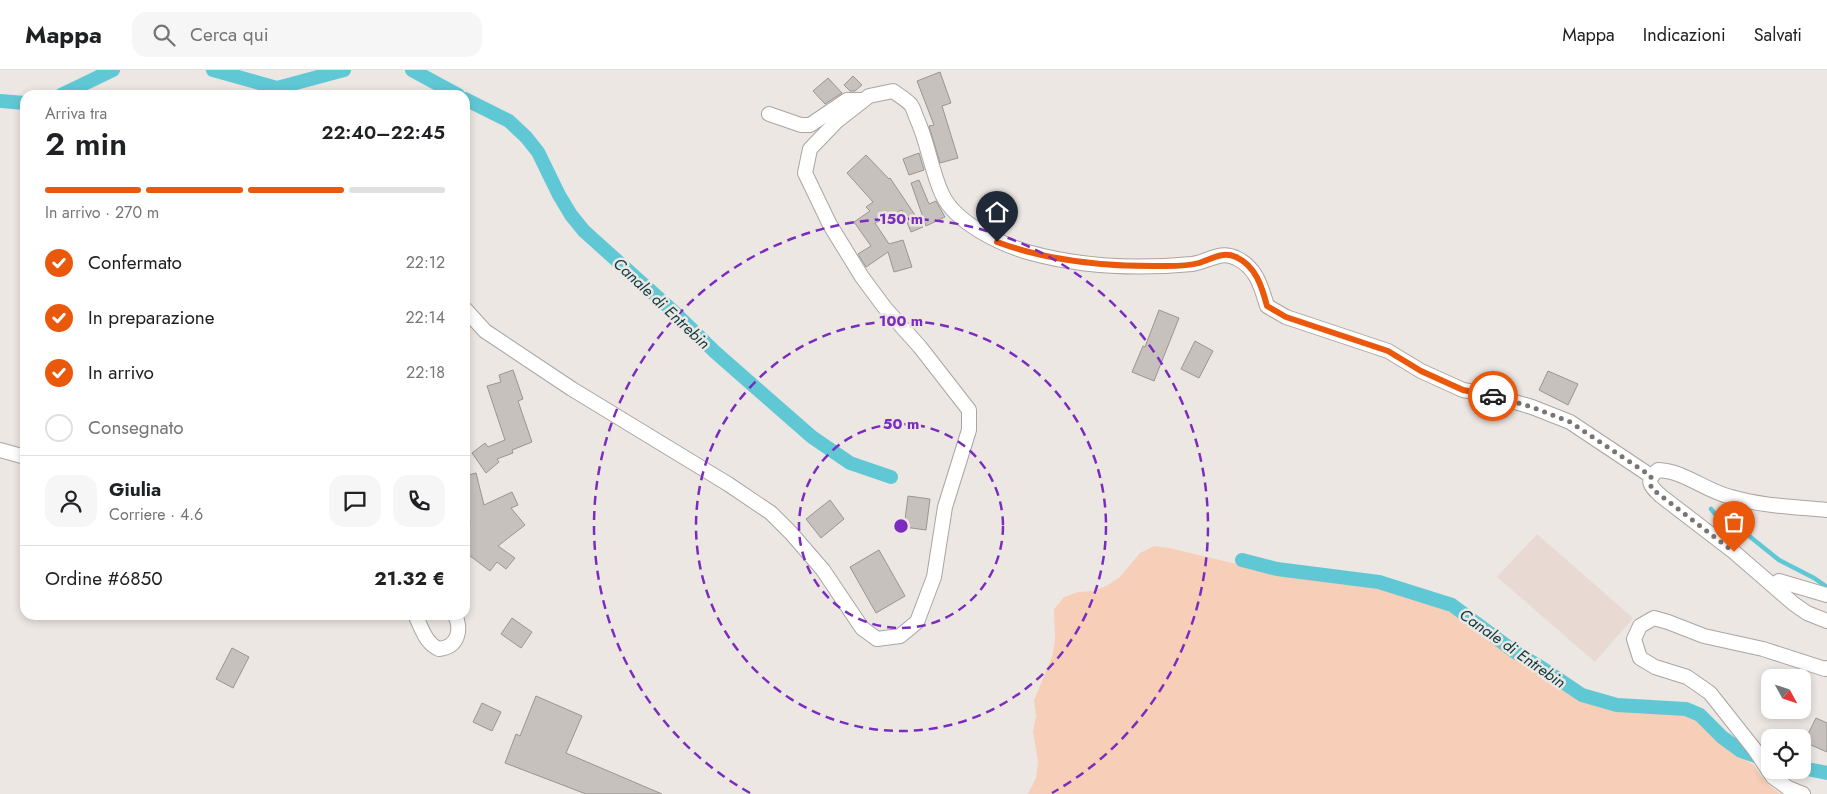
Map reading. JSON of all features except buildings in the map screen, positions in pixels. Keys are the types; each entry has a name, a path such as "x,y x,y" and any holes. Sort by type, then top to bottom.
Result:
{"street":[{"path":"470,314 486,331 572,389 728,484 770,513 791,533 823,570 862,628 877,638 900,636 917,622 934,577 945,507 969,430 969,410 920,347 885,308 862,277 830,225 805,173 810,149 837,121 869,96 893,91 911,105 923,133 942,196 970,224 997,242 1032,254 1071,262 1167,266 1199,263 1218,255 1235,257 1254,270 1267,306 1286,317 1388,351 1421,371 1463,390 1532,407 1570,422 1651,476"},
{"path":"769,114 801,125 810,125 847,100 863,100"},
{"path":"0,450 20,456"},
{"path":"1827,510 1764,504 1732,498 1714,492 1688,478 1667,471 1658,470 1651,476 1651,488 1807,613 1827,622"},
{"path":"1773,584 1780,580 1827,594"},
{"path":"1803,794 1788,788 1773,777 1755,750 1710,693 1687,677 1655,667 1640,658 1634,640 1640,626 1654,618 1704,636 1827,668"},
{"path":"418,620 428,641 432,646 439,649 449,646 458,636 459,629 456,620"}],"shaded area":[{"path":"1537,534 1633,618 1595,662 1497,577"},
{"path":"1154,546 1169,548 1266,571 1344,581 1427,600 1448,607 1464,616 1491,639 1575,695 1599,704 1623,708 1671,710 1690,713 1702,721 1735,754 1754,765 1761,779 1764,779 1781,794 1028,794 1036,778 1038,762 1033,731 1036,716 1034,700 1052,657 1055,641 1054,609 1064,597 1078,592 1094,591 1108,585 1120,577 1140,553"}],"waterway":[{"name":"Canale di Entrebin","path":"71,90 113,70"},
{"name":"Canale di Entrebin","path":"213,70 277,88 344,70"},
{"name":"Canale di Entrebin","path":"412,70 449,90"},
{"name":"Canale di Entrebin","path":"0,101 20,103"},
{"name":"Canale di Entrebin","path":"470,102 509,121 526,137 538,152 571,215 584,231 674,312 715,352 812,437 850,463 891,477"},
{"path":"1711,509 1716,515 1733,523 1779,560 1827,587"},
{"name":"Canale di Entrebin","path":"1242,560 1277,569 1379,582 1452,605 1515,652 1582,695 1617,705 1686,709 1700,715 1722,737 1741,751 1761,758"},
{"name":"Canale di Entrebin","path":"1811,770 1827,773"}],"way so far":[{"path":"1493,396 1532,407 1570,422 1651,476 1651,488 1734,552"}],"route":[{"path":"997,242 1032,254 1071,262 1167,266 1199,263 1218,255 1235,257 1254,270 1267,306 1286,317 1388,351 1421,371 1463,390 1493,396"}]}
